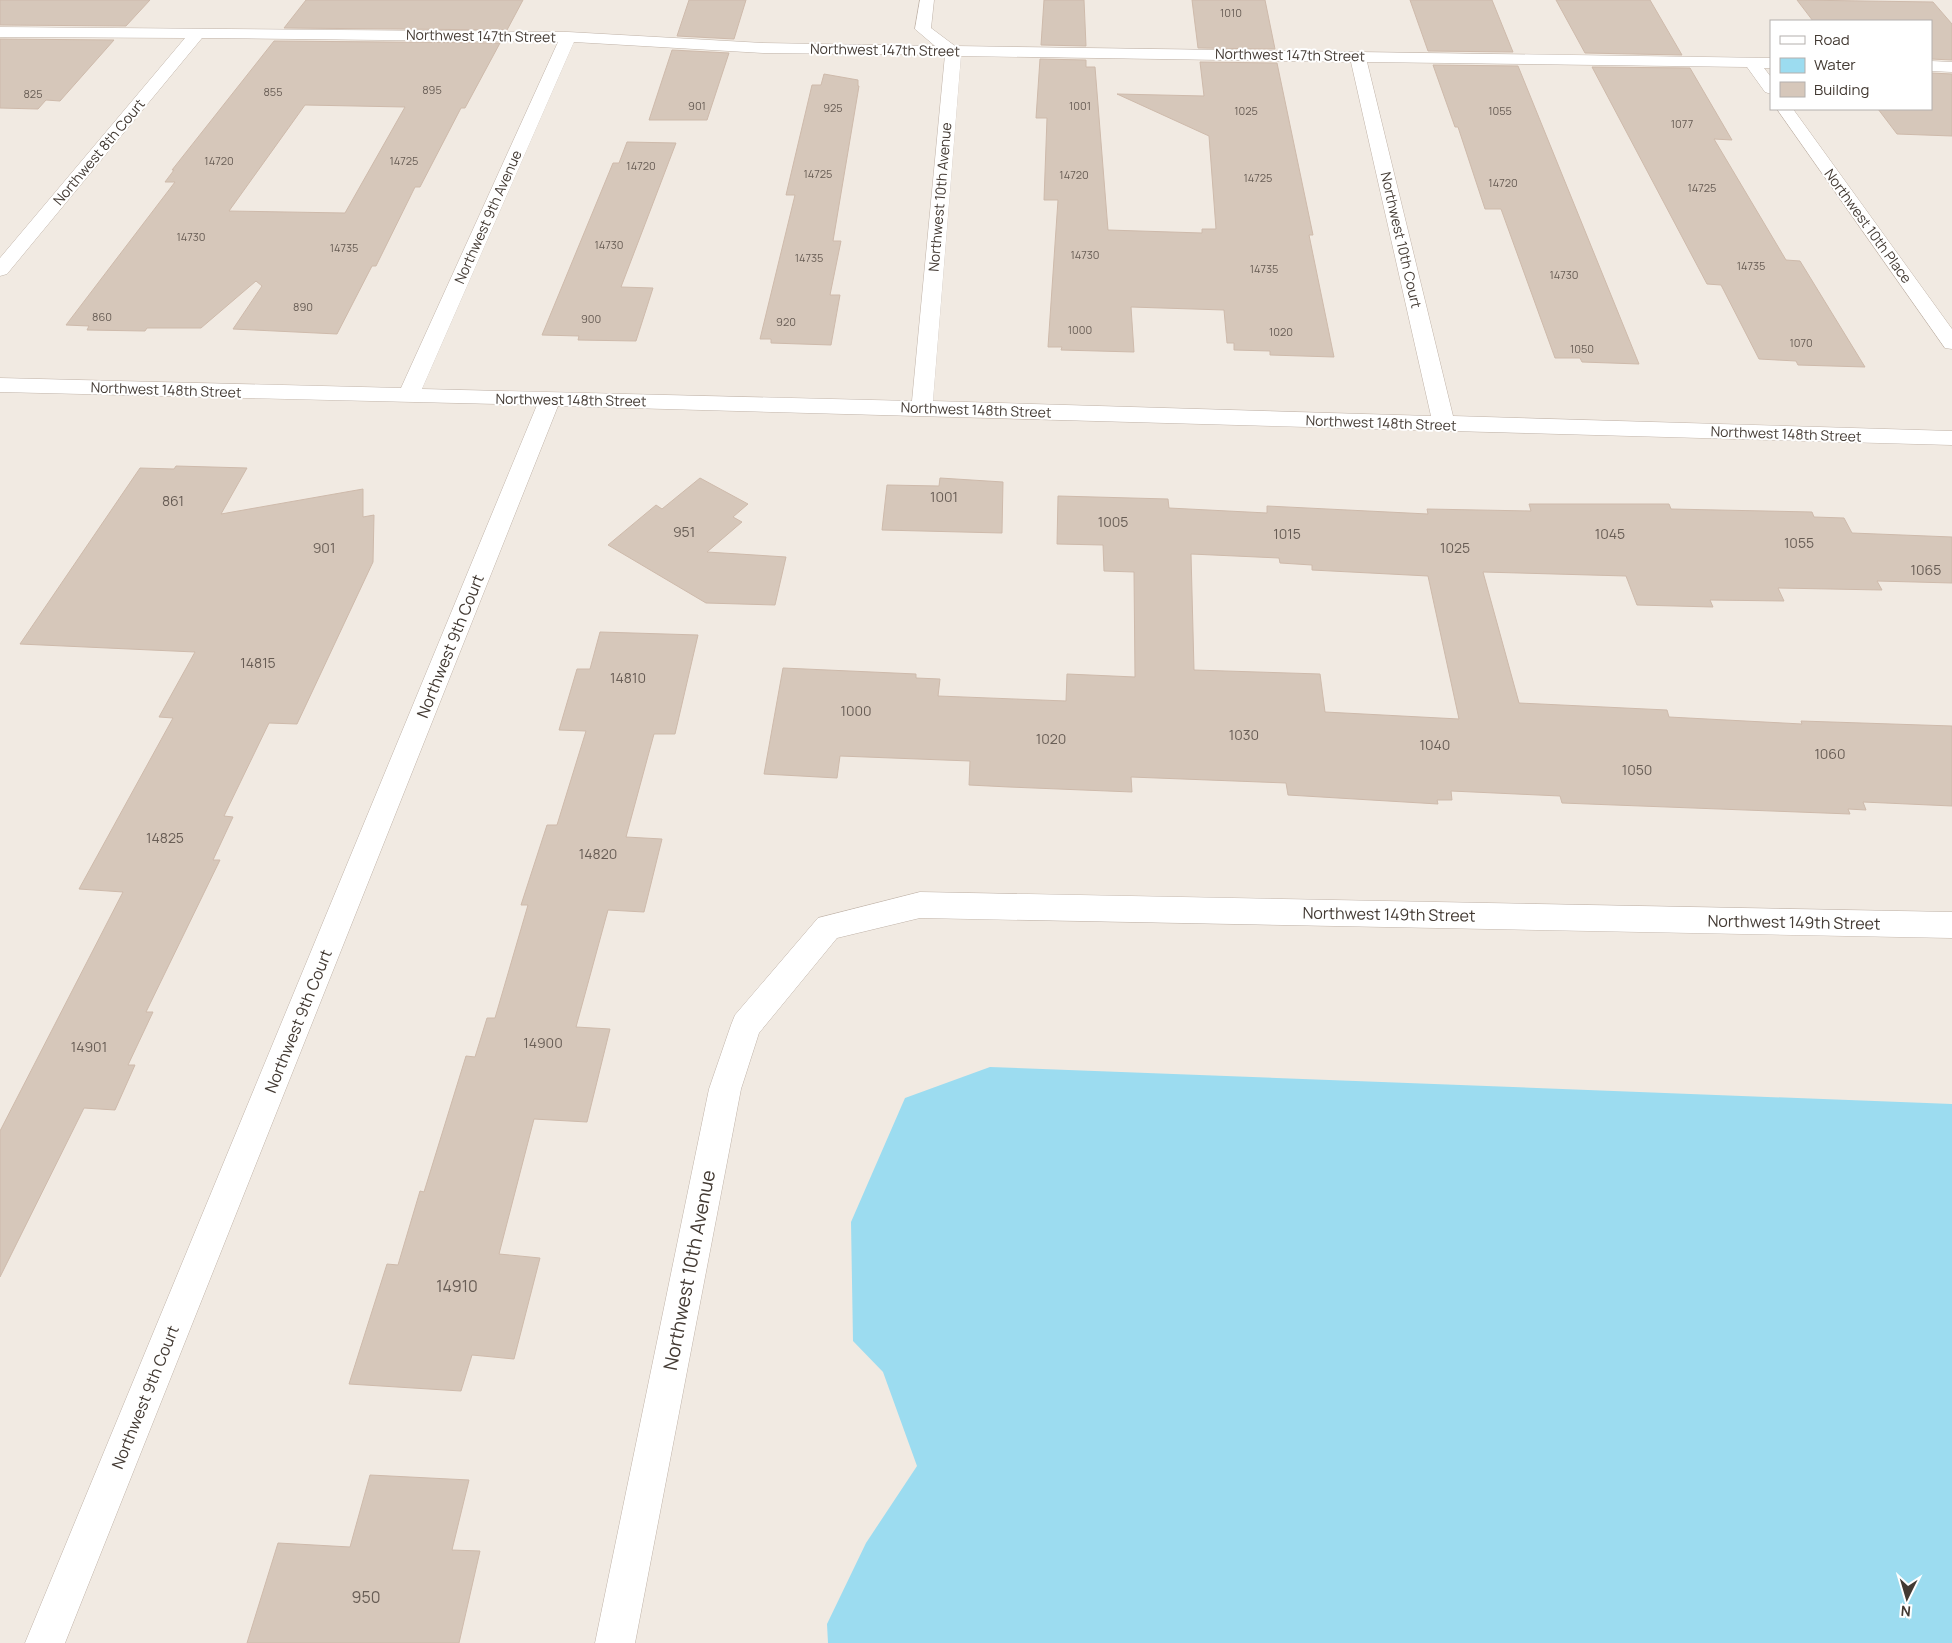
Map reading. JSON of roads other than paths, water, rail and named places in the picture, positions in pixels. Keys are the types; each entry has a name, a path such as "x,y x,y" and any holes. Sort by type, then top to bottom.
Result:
{"street":[{"path":"927,0 923,30 953,52"},
{"name":"Northwest 147th Street","path":"0,32 568,37 764,48 1770,63"},
{"name":"Northwest 8th Court","path":"0,270 198,33"},
{"name":"Northwest 9th Avenue","path":"408,396 568,37"},
{"name":"Northwest 10th Avenue","path":"922,408 953,52"},
{"name":"Northwest 10th Court","path":"1358,56 1444,425"},
{"path":"1752,62 1770,88"},
{"path":"1932,66 1952,67"},
{"name":"Northwest 10th Place","path":"1786,110 1952,342"},
{"name":"Northwest 148th Street","path":"0,385 922,408 1444,425 1952,438"},
{"name":"Northwest 9th Court","path":"45,1643 550,400"},
{"name":"Northwest 149th Street","path":"828,926 920,906 1952,924"},
{"name":"Northwest 10th Avenue","path":"614,1643 725,1088 746,1025 828,926"}],"water":[{"path":"990,1067 1952,1104 1952,1643 828,1643 827,1624 866,1543 917,1466 883,1372 853,1341 851,1222 905,1098"}]}
